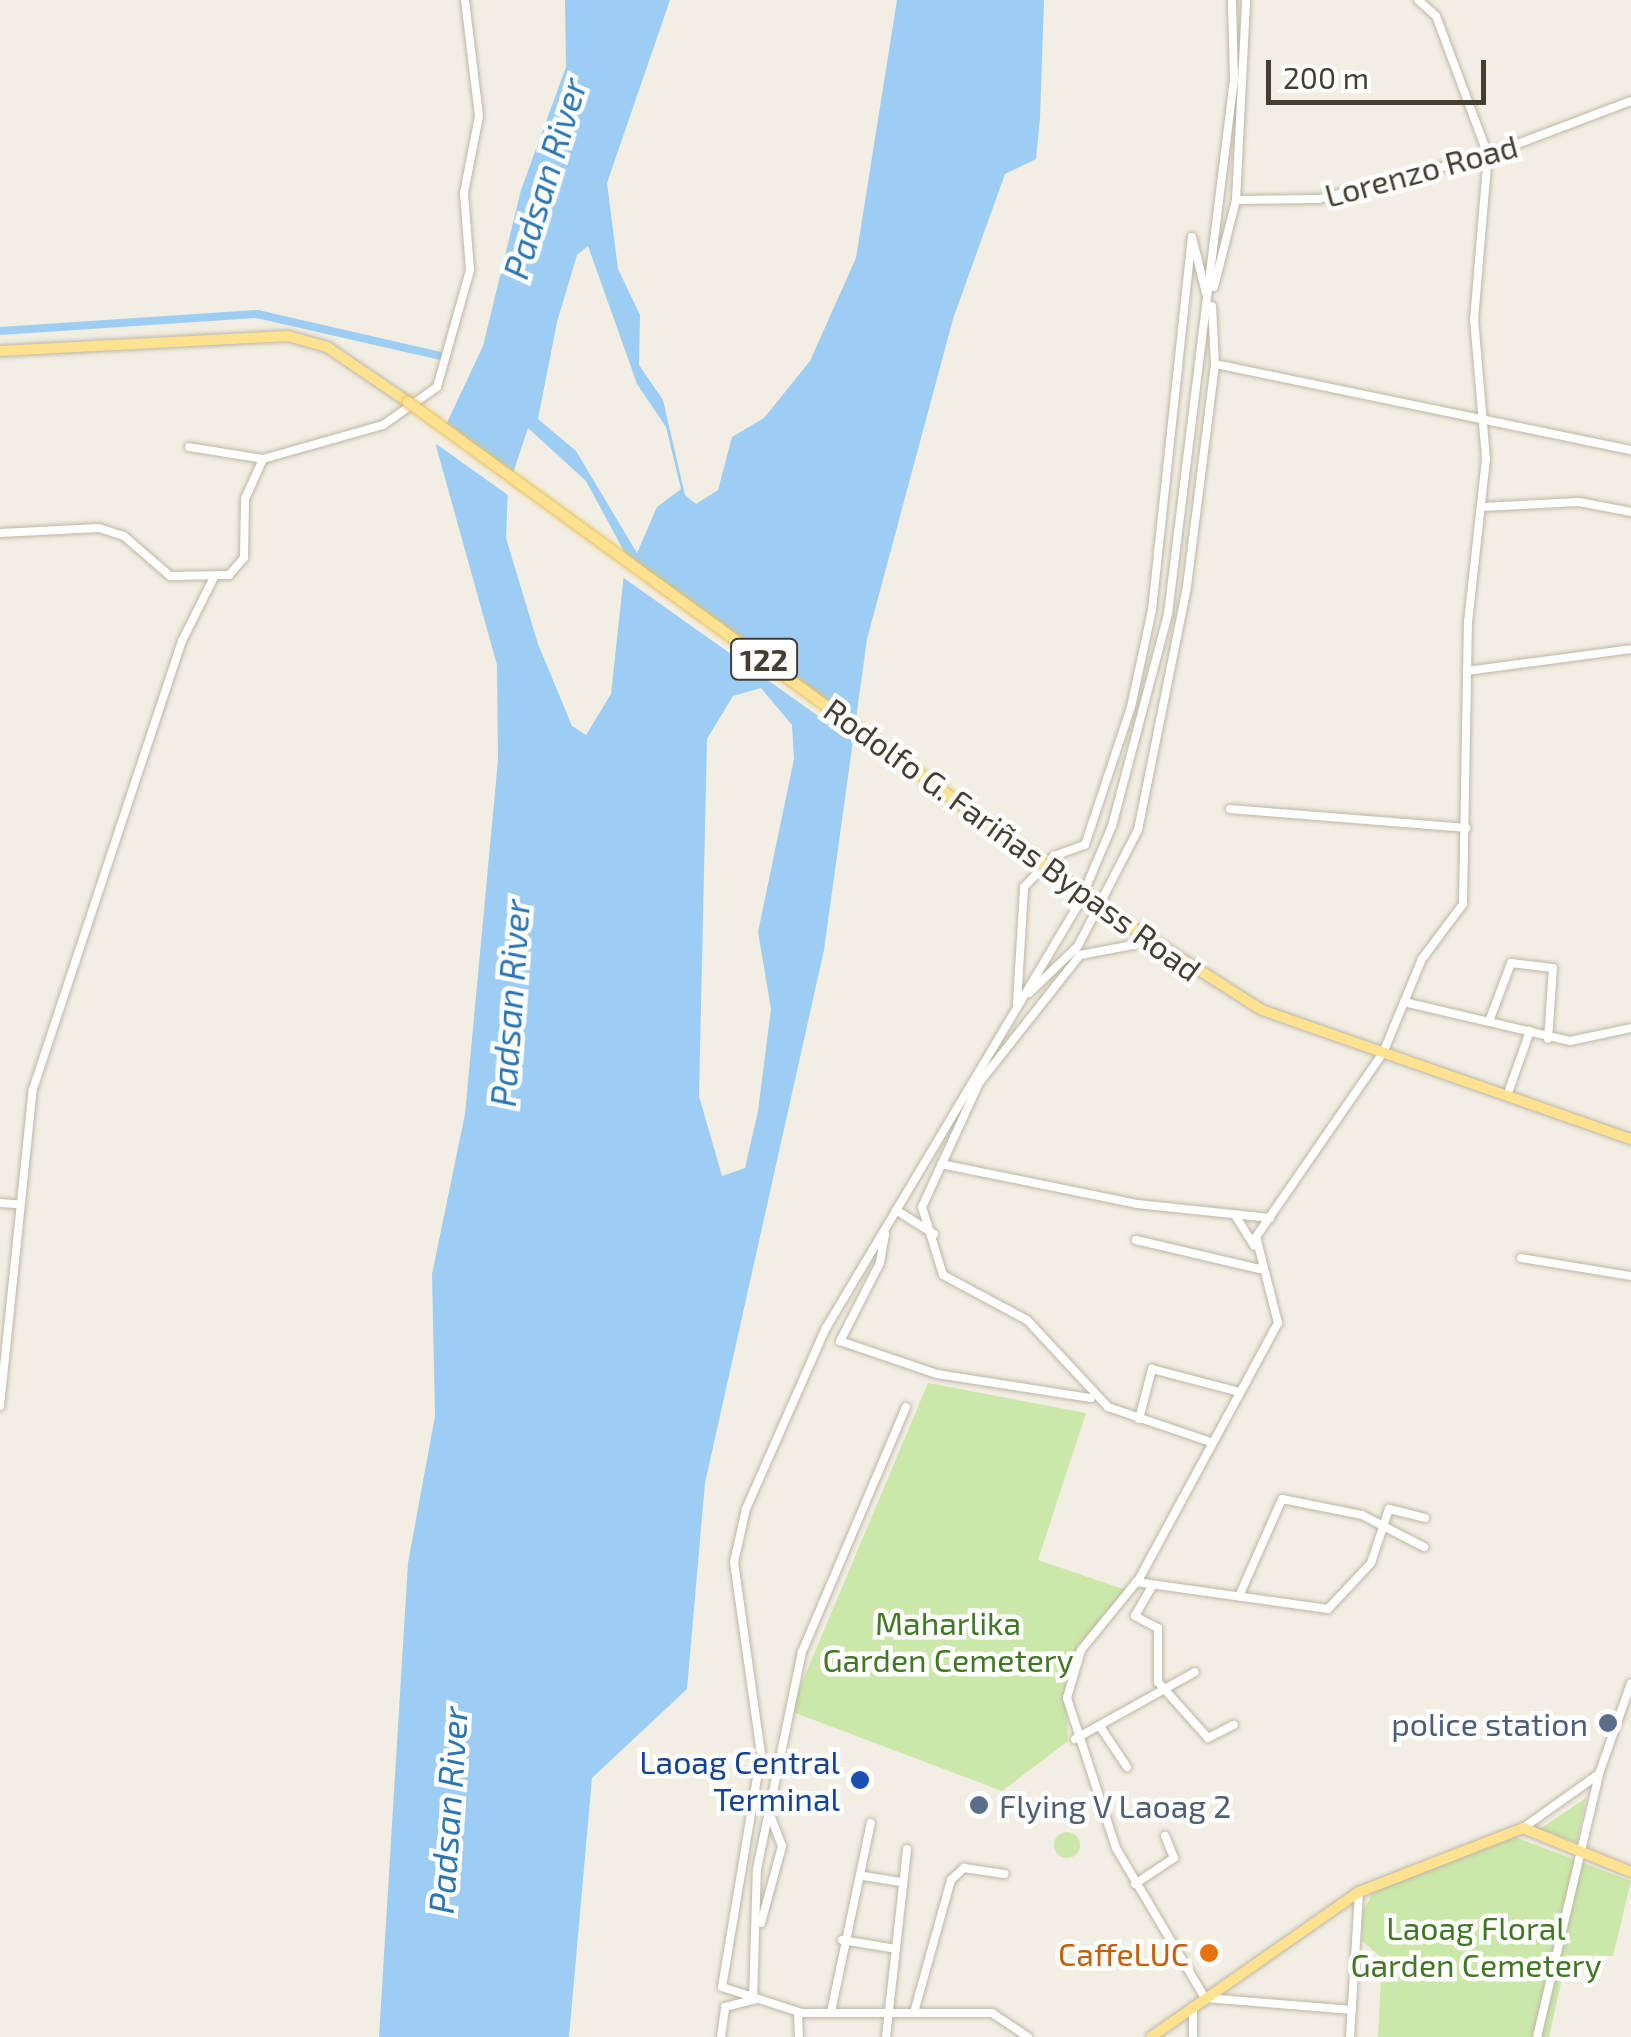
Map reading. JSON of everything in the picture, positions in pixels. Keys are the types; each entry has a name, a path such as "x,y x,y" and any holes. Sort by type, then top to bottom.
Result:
{"main road":[{"name":"Rodolfo G. Fariñas Bypass Road","path":"0,351 288,336 327,347 1149,942 1262,1010 1631,1139"},
{"path":"1151,2037 1360,1892 1523,1828 1631,1872"}],"street":[{"path":"190,447 263,458 392,420 442,375 470,270 464,193 478,142 465,0"},
{"path":"1028,2037 992,2013 914,2009 798,2012 722,1987 761,1754 735,1589 739,1527 826,1328 1078,906 1154,688 1210,302 1234,79 1232,0"},
{"path":"1210,302 1231,233 1236,200 1246,0"},
{"path":"1254,1245 1383,1053 1422,959 1461,910 1466,828 1466,671 1482,507 1474,320 1488,155 1436,16 1418,0"},
{"name":"Lorenzo Road","path":"1236,200 1319,199 1488,155 1631,101"},
{"path":"1192,237 1210,302 1215,364 1175,661 1138,830 1070,956 1017,1005 1024,888 1054,856 1084,845 1131,707 1152,610 1192,237"},
{"path":"1215,364 1631,450"},
{"path":"0,533 113,531 156,570 213,579 242,566 245,500 263,458"},
{"path":"1482,507 1579,502 1631,512"},
{"path":"0,1406 16,1204 47,1044 182,641 213,579"},
{"path":"1466,671 1631,649"},
{"path":"1230,810 1466,828"},
{"path":"1070,956 1149,942"},
{"path":"1080,955 979,1084 922,1202 944,1275 1027,1320 1095,1398"},
{"path":"1490,1019 1511,963 1553,968 1548,1039"},
{"path":"1404,1002 1490,1019 1548,1039 1593,1042 1631,1028"},
{"path":"1508,1096 1530,1031"},
{"path":"941,1164 1271,1218"},
{"path":"0,1204 16,1204"},
{"path":"896,1210 935,1235"},
{"path":"1235,1215 1254,1245 1279,1319 1136,1582 1074,1661 1067,1698 1074,1739 1135,1884 1205,1998 1352,2010"},
{"path":"885,1230 880,1263 840,1341 937,1374 1095,1398 1139,1418 1211,1442"},
{"path":"1136,1240 1260,1269"},
{"path":"1521,1258 1631,1276"},
{"path":"1139,1418 1152,1369 1239,1392"},
{"path":"753,2000 760,1928 757,1869 802,1652 906,1407"},
{"path":"1240,1594 1282,1499 1381,1526 1424,1547"},
{"path":"1136,1582 1151,1588 1240,1594 1332,1608 1371,1563 1381,1526 1399,1505 1426,1518"},
{"path":"1151,1588 1135,1616 1158,1628 1156,1674 1208,1738 1234,1725"},
{"path":"1074,1739 1168,1692 1195,1672"},
{"path":"1537,2037 1599,1774 1631,1683"},
{"path":"1101,1728 1126,1767"},
{"path":"1523,1828 1599,1774"},
{"path":"760,1928 782,1846 770,1818"},
{"path":"831,2012 842,1940 863,1876 871,1823"},
{"path":"1135,1884 1174,1858 1166,1836"},
{"path":"886,2037 884,2010 907,1849"},
{"path":"914,2009 950,1880 964,1868 1006,1874"},
{"path":"863,1876 900,1882"},
{"path":"1350,2037 1360,1892"},
{"path":"842,1940 891,1948"},
{"path":"721,2037 725,2007 753,2000"},
{"path":"1192,2037 1193,2007"},
{"path":"796,2035 798,2012"}],"green space":[{"name":"Maharlika Garden Cemetery","path":"928,1383 1086,1413 1038,1560 1126,1590 1065,1668 1068,1741 1002,1791 790,1711"},
{"path":"1586,1798 1577,1842 1538,1830"},
{"path":"1067,1832 1076,1836 1080,1845 1076,1854 1067,1858 1058,1854 1054,1845 1058,1836"},
{"name":"Laoag Floral Garden Cemetery","path":"1515,1837 1631,1881 1613,1956 1567,1955 1549,2037 1378,2037 1382,1958 1362,1941 1361,1916 1373,1892"}],"water":[{"name":"Padsan River","path":"565,0 670,0 607,183 618,269 640,315 639,365 663,400 685,495 696,504 718,490 732,437 764,418 810,361 856,258 897,0 1044,0 1036,159 1005,174 953,319 867,639 824,950 705,1483 687,1689 592,1778 569,2037 379,2037 408,1563 435,1416 432,1274 465,1114 498,760 497,665 436,446 483,346 521,190 566,67","holes":["588,246 637,384 666,427 681,489 657,507 637,553 576,451 538,419 557,322 577,255","528,428 586,481 626,555 611,694 586,735 572,726 538,644 506,538 508,488","761,688 792,725 794,759 758,932 771,1009 758,1111 745,1168 722,1176 699,1096 707,739 733,696"]}],"pier":[{"path":"440,419 516,474 512,498 432,441"},
{"path":"619,549 861,725 859,745 621,576"}],"waterway":[{"path":"0,331 257,314 441,356"}],"place":[{"name":"police station","path":"1608,1723"},
{"name":"Laoag Central Terminal","path":"860,1780"},
{"name":"Flying V Laoag 2","path":"979,1805"},
{"name":"CaffeLUC","path":"1209,1953"}]}
